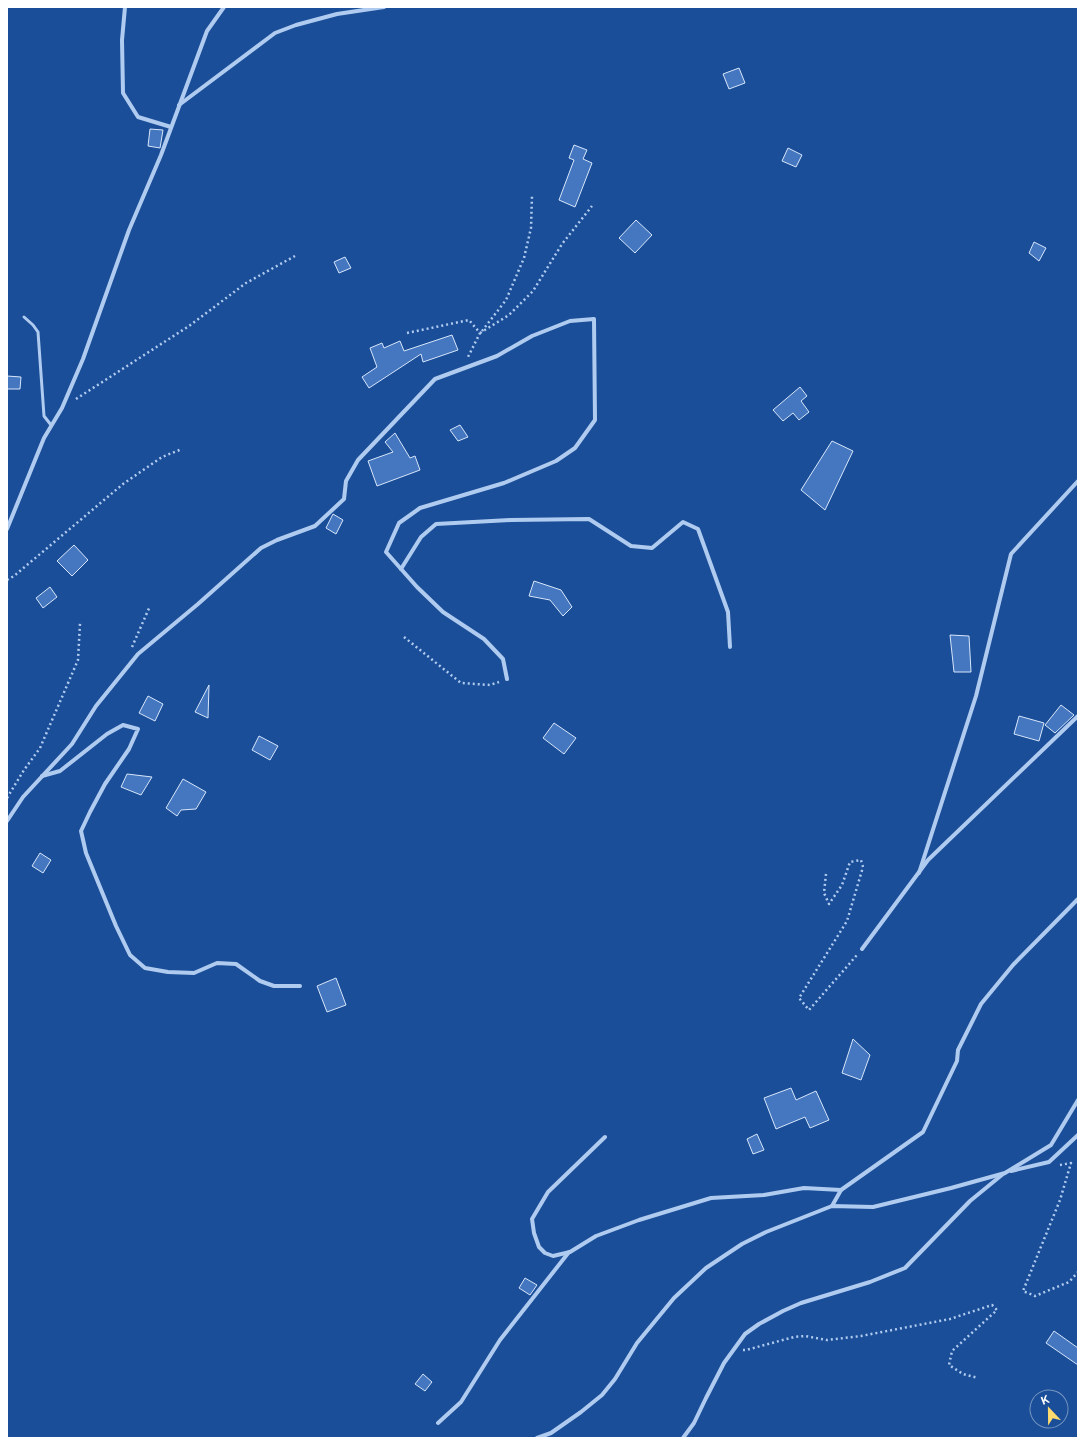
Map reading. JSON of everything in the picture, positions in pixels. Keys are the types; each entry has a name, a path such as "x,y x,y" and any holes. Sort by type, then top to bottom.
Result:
{"street":[{"path":"125,7 122,40 123,93 138,117 170,128"},
{"path":"7,529 44,438 62,408 83,359 129,230 161,155 207,31 224,7"},
{"path":"179,106 275,33 296,24 337,14 382,7"},
{"path":"7,821 22,797 72,744 96,706 138,654 198,604 261,548 277,540 315,526 344,499 346,480 358,460 435,379 497,356 532,336 570,321 594,319 595,420 575,448 556,461 504,483 420,508 400,523 386,552 417,587 443,612 484,639 503,659 507,679"},
{"path":"919,873 976,696 1011,554 1078,481"},
{"path":"402,569 421,537 436,524 589,518 631,546 652,548 683,522 698,529 728,612 730,647"},
{"path":"862,949 928,860 1078,716"},
{"path":"42,776 60,771 107,734 123,725 138,729 128,749 105,784 81,831 86,853 116,926 130,955 146,968 168,972 194,973 217,963 236,964 260,981 274,986 300,986"},
{"path":"832,1206 841,1190 923,1132 957,1061 958,1050 981,1004 1013,965 1078,899"},
{"path":"683,1438 694,1423 724,1363 744,1334 759,1324 801,1303 870,1282 905,1268 970,1201 1005,1173 1052,1145 1078,1100"},
{"path":"537,1438 551,1433 602,1395 615,1379 637,1343 674,1298 706,1268 742,1244 766,1232 832,1206 872,1207 1049,1162 1078,1135"},
{"path":"605,1137 548,1192 532,1219 534,1233 539,1247 545,1253 553,1256 570,1252 596,1236 639,1220 711,1198 764,1194 804,1188 841,1190"},
{"path":"438,1423 461,1402 500,1340 570,1252"}],"lane":[{"path":"24,318 33,325 38,332 44,416 51,425"}],"path":[{"path":"462,368 480,333 506,300 524,258 531,228 532,196"},
{"path":"480,333 509,315 533,290 562,244 592,206"},
{"path":"62,408 189,326 246,283 295,256"},
{"path":"407,333 469,320 480,333"},
{"path":"7,580 14,576 123,484 162,457 182,449"},
{"path":"131,649 150,606"},
{"path":"7,798 24,770 40,748 78,660 80,623"},
{"path":"404,637 461,683 490,685 507,679"},
{"path":"826,874 824,893 829,904 842,885 850,862 861,860 863,867 847,921 799,998 809,1010 862,949"},
{"path":"1056,1165 1071,1163 1060,1200 1023,1291 1035,1296 1069,1282 1078,1272"},
{"path":"735,1348 746,1350 794,1337 805,1336 827,1340 861,1336 950,1319 992,1305 997,1310 952,1351 949,1365 963,1374 978,1378"}],"building":[{"path":"739,68 745,83 729,89 723,74"},
{"path":"150,129 163,130 160,148 148,146"},
{"path":"574,145 587,150 583,159 592,163 575,207 559,200 574,160 569,158"},
{"path":"788,148 802,155 796,167 782,161"},
{"path":"636,220 652,235 635,253 619,238"},
{"path":"1034,242 1046,248 1039,261 1029,253"},
{"path":"345,257 351,268 339,273 334,262"},
{"path":"452,335 458,350 423,362 421,354 369,388 362,377 377,367 370,348 382,343 384,348 400,341 404,351"},
{"path":"7,376 21,377 20,389 7,389"},
{"path":"800,387 807,396 801,401 809,412 799,420 793,413 783,421 773,410"},
{"path":"460,425 468,437 458,441 450,430"},
{"path":"395,433 410,458 415,456 420,470 377,486 368,461 393,452 385,442"},
{"path":"832,441 853,451 825,510 801,490"},
{"path":"333,514 343,520 336,534 326,528"},
{"path":"74,545 88,560 72,576 57,561"},
{"path":"534,581 561,590 572,607 563,616 550,600 529,596"},
{"path":"50,587 57,597 43,608 36,598"},
{"path":"950,635 969,636 971,672 954,672"},
{"path":"209,685 208,718 195,712"},
{"path":"148,696 163,704 155,721 139,713"},
{"path":"1061,705 1074,715 1055,733 1045,725"},
{"path":"1019,716 1044,723 1039,741 1014,734"},
{"path":"554,723 576,738 564,754 543,738"},
{"path":"259,736 278,746 270,760 252,750"},
{"path":"127,774 152,777 141,795 121,787"},
{"path":"183,779 206,792 196,809 181,810 177,816 166,808"},
{"path":"40,853 51,860 43,873 32,866"},
{"path":"336,978 346,1005 327,1012 317,986"},
{"path":"853,1039 870,1055 861,1080 842,1073"},
{"path":"791,1088 796,1100 816,1091 829,1120 810,1128 805,1117 776,1129 764,1098"},
{"path":"757,1134 764,1150 753,1154 747,1139"},
{"path":"525,1278 537,1285 530,1295 519,1288"},
{"path":"1054,1331 1078,1348 1078,1365 1046,1343"},
{"path":"423,1374 432,1382 425,1391 415,1384"}]}
